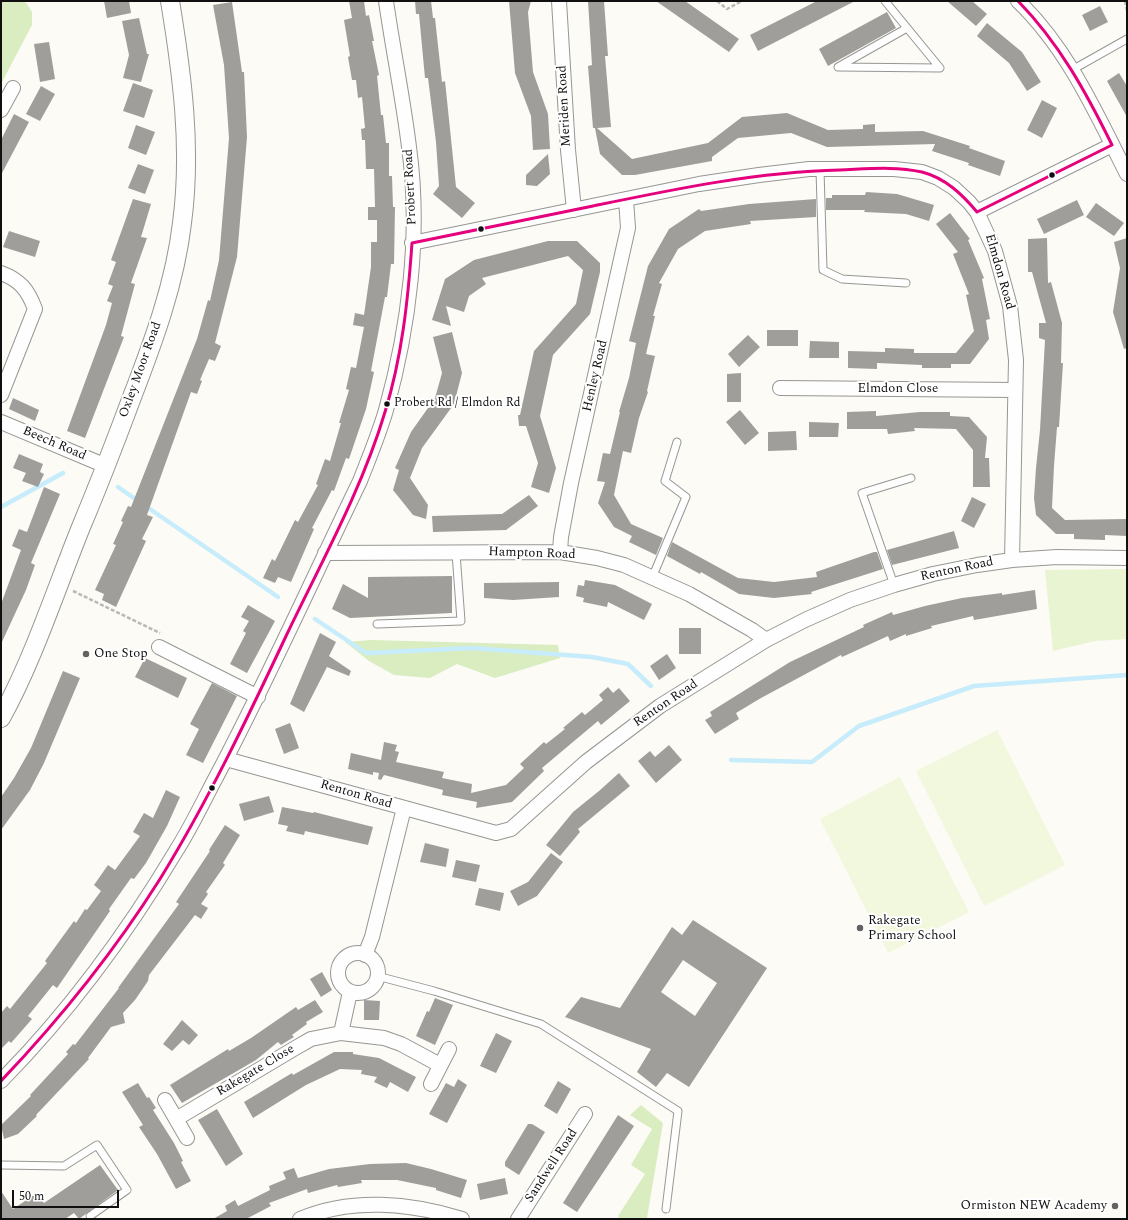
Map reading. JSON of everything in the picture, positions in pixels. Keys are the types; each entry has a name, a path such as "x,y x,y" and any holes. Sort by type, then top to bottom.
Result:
{"street":[{"name":"Oxley Moor Road","path":"1,718 19,682 106,466 159,322 170,283 182,222 185,190 185,107 182,71 170,1"},
{"name":"Probert Road","path":"1,1081 58,1017 129,924 177,851 258,697 360,481 386,411 400,354 407,308 412,243 413,201 409,148 386,1"},
{"name":"Meriden Road","path":"559,1 568,150 574,210"},
{"path":"1018,1 1040,23 1072,70 1094,109 1127,174"},
{"path":"1,110 13,88"},
{"path":"977,212 1112,145"},
{"name":"Elmdon Road","path":"412,243 699,184 759,175 820,170 894,169 922,172 938,178 954,188 977,212 995,251 1010,306 1016,360 1012,560"},
{"name":"Henley Road","path":"560,552 561,536 571,483 628,228 626,199"},
{"path":"1,273 16,278 30,296 35,309 1,395"},
{"name":"Elmdon Close","path":"780,388 1015,390"},
{"name":"Beech Road","path":"1,422 106,466"},
{"name":"Hampton Road","path":"325,553 560,552 604,560 624,565 689,594 752,630 766,640"},
{"name":"Renton Road","path":"226,759 496,833 511,829 586,762 660,706 766,640 837,606 894,585 933,574 1012,560 1057,557 1127,558"},
{"path":"158,647 258,697"},
{"path":"365,955 372,937 404,808"},
{"path":"353,954 365,955 375,964 378,976 368,991 356,993 350,992 341,984 338,972 339,966 342,961 353,954"},
{"path":"341,1033 350,992"},
{"name":"Rakegate Close","path":"176,1119 311,1039 341,1033 384,1038 401,1044 440,1064"},
{"path":"432,1084 440,1064 449,1049"},
{"path":"165,1100 187,1138"},
{"name":"Sandwell Road","path":"518,1219 585,1114"},
{"path":"300,1219 337,1208 368,1205 403,1205 435,1211 462,1219"}],"lane":[{"path":"884,1 907,28 940,68 838,67 907,28"},
{"path":"1072,70 1127,39"},
{"path":"820,170 823,270 842,279 906,283"},
{"path":"652,578 686,497 665,481 678,442"},
{"path":"894,585 862,492 911,478"},
{"path":"377,624 461,621 456,552"},
{"path":"378,976 434,991 540,1024 678,1111 666,1209"},
{"path":"1,1166 64,1166 97,1145 127,1190 90,1216"}],"path":[{"path":"717,1 727,9 742,1"},
{"path":"1125,1 1127,10"}],"green space":[{"path":"1,1 23,1 27,4 32,12 32,25 1,84"},
{"path":"1127,569 1127,639 1095,641 1053,651 1045,570"},
{"path":"371,640 558,645 560,658 495,678 457,664 430,678 394,675 369,661 345,642"},
{"path":"997,730 1065,865 984,906 916,771"},
{"path":"900,777 969,912 888,953 820,819"},
{"path":"641,1105 663,1123 647,1218 657,1219 620,1219 618,1216 645,1174 631,1165 652,1129 630,1115"}],"building":[{"path":"104,1 129,1 131,13 107,18"},
{"path":"349,1 364,1 366,16 369,15 374,41 372,41 379,75 377,76 381,115 383,115 386,143 389,143 389,176 392,176 393,207 395,207 394,264 391,264 387,297 385,297 371,371 374,372 366,409 349,459 346,458 334,491 332,490 312,528 314,529 291,582 278,577 275,583 263,578 272,559 275,561 295,520 298,522 318,485 316,484 325,459 330,461 349,390 346,389 351,367 356,368 364,327 353,325 355,313 364,315 371,267 371,242 377,242 377,220 368,220 368,207 375,207 374,169 366,169 365,140 362,140 361,129 365,128 362,97 358,98 356,80 352,80 348,57 350,56 344,20 352,18"},
{"path":"415,1 431,1 433,18 435,18 442,82 445,81 456,187 475,203 462,218 433,194 439,186 436,142 428,78 425,78 419,14 416,14"},
{"path":"509,1 531,1 528,12 533,72 548,114 550,149 533,150 531,116 515,73"},
{"path":"588,1 604,1 608,56 605,56 611,127 597,128 632,159 708,143 742,117 787,113 828,130 863,129 863,125 875,124 875,132 923,131 970,146 969,148 1005,161 1000,176 968,165 969,163 932,151 935,144 827,147 791,133 738,138 712,157 712,161 635,175 622,175 600,154 595,128 593,128 588,66 592,65"},
{"path":"656,1 685,1 739,39 729,52"},
{"path":"817,1 855,1 758,51 750,35"},
{"path":"947,1 972,1 987,14 976,26"},
{"path":"232,2 242,72 244,72 247,137 237,257 215,343 221,346 215,361 209,359 200,380 202,381 197,394 191,392 147,515 153,517 142,539 146,541 116,607 102,600 104,594 95,590 116,545 113,544 123,522 121,521 128,506 131,507 197,339 208,300 210,301 219,260 229,138 224,65 213,5"},
{"path":"1100,6 1108,22 1090,31 1082,15"},
{"path":"887,12 896,28 828,66 819,49"},
{"path":"139,18 147,54 149,54 141,82 123,78 129,55 122,21"},
{"path":"987,23 1022,52 1041,82 1027,91 1009,63 977,36"},
{"path":"49,42 55,79 40,82 34,44"},
{"path":"1119,73 1127,86 1127,117 1107,81"},
{"path":"133,83 153,90 144,118 123,111"},
{"path":"41,86 55,94 40,121 26,114"},
{"path":"1042,100 1057,108 1042,138 1027,130"},
{"path":"14,114 29,122 1,175 1,140"},
{"path":"136,125 155,132 146,155 128,148"},
{"path":"548,154 550,174 537,186 526,185 526,175"},
{"path":"138,164 154,170 145,194 128,188"},
{"path":"866,192 897,194 934,205 929,221 906,214 864,212 865,210 826,210 826,198 832,198 832,195 865,195"},
{"path":"133,199 151,204 141,237 147,238 131,283 135,284 121,336 124,337 85,438 67,431 106,325 112,303 107,301 113,286 108,284 116,262 111,260"},
{"path":"816,199 816,217 750,221 751,224 705,231 678,249 659,283 662,284 653,316 655,316 646,354 655,356 648,392 639,418 631,453 623,451 614,495 631,524 663,538 656,555 629,542 632,536 614,527 598,503 605,482 597,481 603,453 610,454 619,412 629,378 636,343 629,341 648,266 669,229 699,209 701,211 749,204"},
{"path":"1077,200 1084,215 1044,234 1037,219"},
{"path":"1096,203 1124,223 1114,236 1086,217"},
{"path":"950,213 970,239 968,240 984,278 982,279 990,319 986,320 989,339 970,364 951,364 951,368 922,368 922,365 877,363 877,369 848,368 848,351 885,352 885,348 914,349 914,353 956,353 974,331 966,295 969,294 953,254 958,252 936,224"},
{"path":"9,231 40,241 35,257 3,247"},
{"path":"1047,238 1048,283 1051,282 1062,323 1061,363 1063,363 1052,508 1065,520 1127,519 1127,536 1105,535 1105,540 1074,539 1074,534 1056,534 1036,515 1034,498 1040,430 1045,340 1039,338 1039,323 1046,323 1032,272 1028,272 1028,239"},
{"path":"1127,238 1127,348 1124,349 1113,312 1120,268 1114,242"},
{"path":"548,241 577,241 600,263 600,272 590,314 553,355 540,416 556,468 549,493 531,487 538,463 526,426 519,426 518,415 520,415 534,351 576,304 583,270 568,256 482,278 486,284 469,296 464,312 446,306 451,326 432,320 445,279 474,260"},
{"path":"767,330 798,330 798,346 767,346"},
{"path":"452,332 462,373 454,404 422,448 410,478 428,505 426,519 413,515 393,490 399,470 395,468 411,432 435,398 442,373 433,337"},
{"path":"748,335 760,347 739,367 728,354"},
{"path":"810,341 839,342 839,358 809,358"},
{"path":"741,373 741,402 727,402 727,374"},
{"path":"13,398 39,410 35,421 9,409"},
{"path":"740,410 759,433 745,445 726,422"},
{"path":"876,411 876,416 920,412 950,412 950,416 969,417 987,437 985,458 989,458 990,487 973,487 973,450 956,429 914,428 915,431 888,434 887,429 847,429 847,412"},
{"path":"809,422 839,423 838,437 809,437"},
{"path":"796,431 797,450 768,451 768,432"},
{"path":"19,454 43,464 40,472 44,474 38,487 22,481 26,473 13,468"},
{"path":"44,487 60,494 31,563 35,565 26,590 1,644 1,604 21,550 12,546 19,529 27,532"},
{"path":"529,495 538,506 506,530 433,532 432,516 502,514"},
{"path":"972,497 986,504 974,528 961,521"},
{"path":"954,531 959,548 892,565 887,550"},
{"path":"672,542 738,578 774,582 817,577 816,572 874,552 877,552 883,569 811,592 812,594 774,598 739,594 701,572 700,574 667,556"},
{"path":"452,576 452,613 350,618 332,609 343,584 368,598 368,577"},
{"path":"585,580 615,585 652,604 644,620 608,602 607,607 583,602 584,598 576,596 578,585 584,586"},
{"path":"559,582 559,597 513,600 484,598 484,583"},
{"path":"1035,590 1037,609 974,620 973,616 931,626 932,628 906,636 906,634 890,641 888,636 842,657 841,655 761,698 736,713 739,719 715,734 705,720 712,716 710,712 790,662 892,612 893,615 962,598 1002,593 1002,595"},
{"path":"248,605 275,621 247,673 230,664 246,633 243,631 249,621 241,617"},
{"path":"679,628 701,628 701,654 679,654"},
{"path":"320,633 336,642 329,656 351,671 349,676 327,667 304,712 290,704"},
{"path":"667,654 676,668 659,680 650,666"},
{"path":"145,658 187,678 178,698 135,677"},
{"path":"63,671 80,678 44,763 30,790 1,830 1,797 31,748"},
{"path":"212,683 237,696 203,763 186,755 199,729 190,724"},
{"path":"608,687 613,693 619,688 630,701 601,725 598,721 542,768 544,771 512,802 476,808 477,802 442,795 443,790 384,775 381,780 378,779 379,773 373,772 373,775 348,769 351,753 381,760 384,742 397,745 395,751 399,752 396,762 444,772 442,778 472,784 471,793 506,785 524,768 520,764 544,742 546,744 565,729 563,728 582,712 585,715 603,700 599,695"},
{"path":"290,723 299,748 284,754 275,729"},
{"path":"669,745 682,760 656,783 638,761 650,751 655,757"},
{"path":"619,773 630,786 578,829 580,832 560,856 546,845 573,812"},
{"path":"166,790 180,797 167,826 146,863 134,879 131,878 57,988 53,985 28,1016 32,1019 11,1043 9,1041 1,1049 1,1013 7,1006 10,1009 47,963 45,961 74,921 76,923 85,909 87,910 101,891 94,885 108,865 115,870 140,836 133,832 144,813 153,818"},
{"path":"269,796 274,812 244,821 239,804"},
{"path":"282,807 314,812 373,827 368,845 305,831 304,835 286,831 288,826 278,824"},
{"path":"225,825 240,835 223,863 225,865 206,892 208,894 201,904 208,908 201,919 195,915 149,975 148,981 135,1000 123,1013 125,1023 111,1027 88,1058 89,1059 36,1115 37,1116 18,1134 4,1139 1,1125 31,1096 30,1095 68,1054 66,1052 73,1044 75,1045 119,988 179,904 176,902 210,851 209,850"},
{"path":"425,843 449,849 446,867 420,862"},
{"path":"551,853 563,862 537,896 518,906 510,891 528,882"},
{"path":"456,860 480,865 476,882 452,877"},
{"path":"479,888 504,893 500,911 475,905"},
{"path":"693,920 767,968 689,1087 667,1073 656,1087 637,1072 651,1049 565,1017 581,997 620,1008 672,927 682,935","holes":["683,960 717,983 695,1016 661,992"]},
{"path":"322,972 332,990 321,997 310,979"},
{"path":"435,998 453,1005 435,1045 416,1036 427,1011 429,1012"},
{"path":"315,1000 323,1012 306,1022 307,1024 292,1035 294,1037 281,1045 278,1042 256,1060 182,1103 170,1085 228,1049 229,1051 251,1038 296,1007 298,1010"},
{"path":"364,1000 380,1001 379,1020 364,1020"},
{"path":"182,1020 198,1035 189,1045 183,1040 172,1051 163,1044"},
{"path":"496,1033 512,1041 496,1073 480,1066"},
{"path":"334,1052 353,1052 353,1054 379,1058 416,1077 408,1092 390,1082 387,1088 374,1082 377,1077 361,1074 362,1070 340,1069 306,1085 253,1118 244,1102 292,1073 293,1075"},
{"path":"458,1079 467,1085 447,1123 429,1114 446,1083 454,1087"},
{"path":"558,1081 571,1089 557,1114 544,1106"},
{"path":"138,1083 147,1098 149,1097 156,1108 153,1110 174,1143 183,1161 181,1162 191,1181 176,1189 157,1154 139,1127 143,1125 122,1092"},
{"path":"217,1109 243,1154 226,1166 198,1120"},
{"path":"618,1115 634,1126 577,1212 563,1203"},
{"path":"528,1124 532,1124 545,1132 519,1175 505,1166 505,1162"},
{"path":"406,1163 467,1180 461,1198 436,1190 436,1188 397,1180 361,1180 362,1183 338,1187 337,1185 308,1193 307,1189 269,1203 271,1206 246,1219 213,1219 227,1211 225,1206 235,1200 238,1206 270,1190 269,1186 286,1179 283,1172 294,1168 298,1178 329,1169 370,1164"},
{"path":"100,1165 118,1190 79,1219 74,1213 65,1219 1,1219 1,1191 13,1209 37,1193 44,1203"},
{"path":"505,1178 508,1194 480,1200 477,1184"}],"waterway":[{"path":"1,507 63,473"},
{"path":"118,487 138,501"},
{"path":"144,505 278,597"},
{"path":"315,619 366,653 472,648 592,657 628,664 651,686"},
{"path":"731,760 812,762 859,726 974,686 1127,675"}],"transit line":[{"path":"1,1081 65,1009 124,933 178,849 211,789 242,727 353,497 376,441 391,391 400,349 406,307 412,243 716,182 809,171 881,168 922,172 938,178 946,183 965,199 977,212 1112,145 1071,69 1033,17 1018,1"}],"place":[{"name":"Probert Rd / Elmdon Rd","path":"387,404"},
{"name":"One Stop","path":"86,654"},
{"name":"Rakegate Primary School","path":"860,928"},
{"name":"Ormiston NEW Academy","path":"1115,1206"}]}
